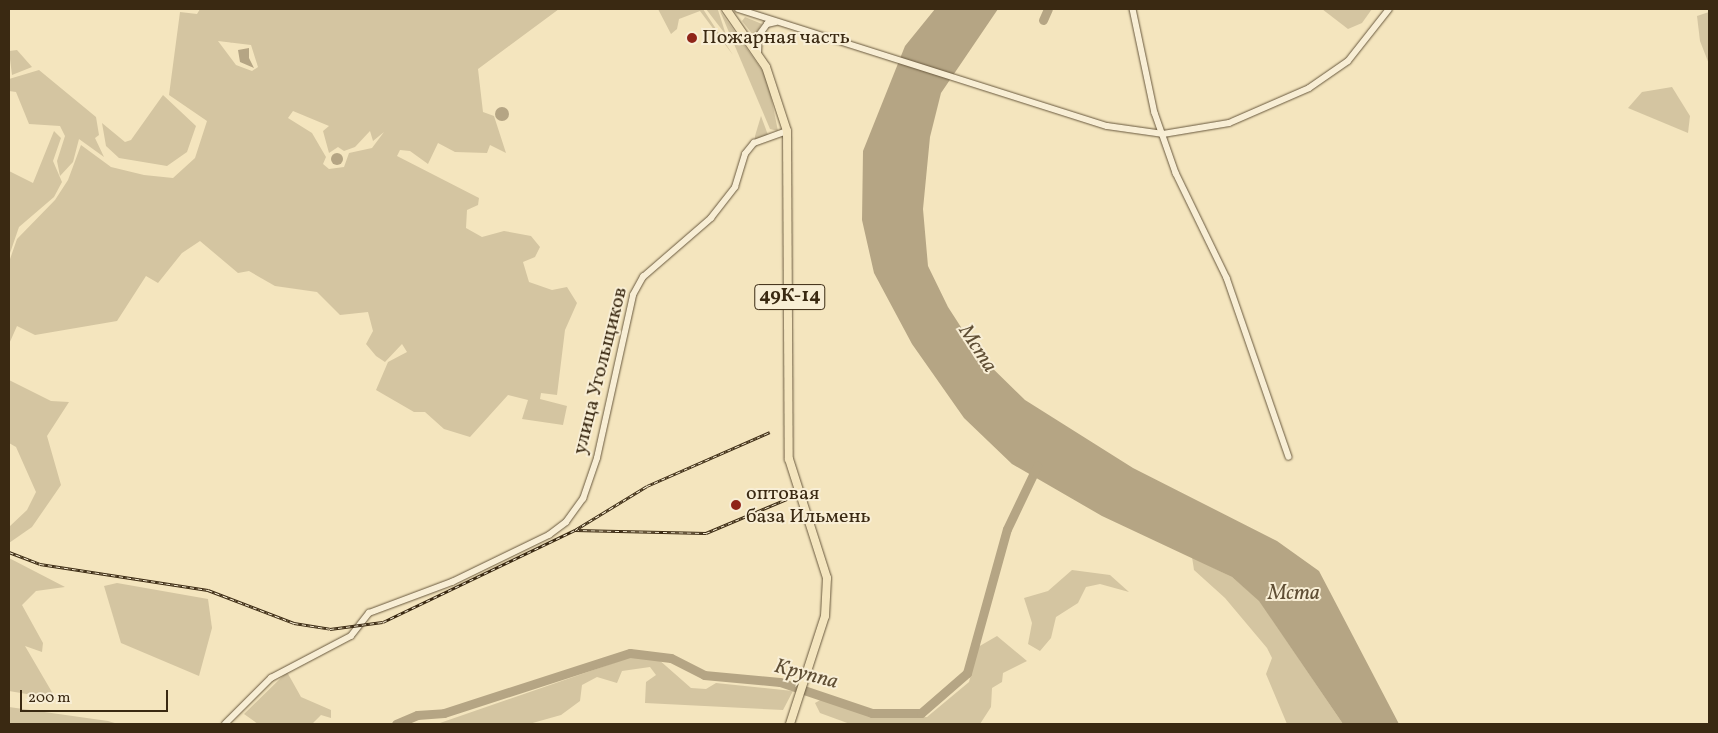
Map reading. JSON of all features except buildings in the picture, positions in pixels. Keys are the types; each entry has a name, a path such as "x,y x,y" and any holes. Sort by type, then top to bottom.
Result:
{"main road":[{"name":"49К-14","path":"726,9 758,53 780,101 787,131 789,459 827,578 828,595 805,679 790,724"},
{"path":"738,9 971,81 1107,126 1163,134 1229,122 1309,88 1348,61 1389,9"},
{"path":"758,53 759,35 767,24 778,22"}],"street":[{"path":"1133,9 1163,134 1176,173 1227,278 1289,457"},
{"name":"улица Угольщиков","path":"226,724 271,678 351,636 369,613 452,582 549,535 576,509 597,458 634,295 643,277 711,218 735,187 745,154 754,143 787,131"}],"shaded area":[{"path":"200,9 559,9 478,69 483,112 494,116 506,153 490,145 487,153 455,152 438,143 428,164 410,151 400,150 397,156 479,198 478,205 467,210 466,228 482,237 504,231 531,236 540,247 535,257 523,262 529,282 552,290 567,287 577,303 565,330 557,395 541,393 540,399 567,406 563,425 522,419 528,400 508,395 470,437 444,429 425,412 414,412 376,390 388,362 407,352 402,344 385,362 376,356 366,344 373,331 368,312 340,315 317,292 275,286 249,271 238,273 200,241 182,253 158,283 146,276 117,321 35,335 17,326 9,344 9,262 17,239 55,200 68,180 81,145 111,167 144,175 173,178 195,158 207,121 169,95 180,12 197,14","holes":["218,41 251,45 258,67 252,71 236,65","293,111 329,126 323,131 329,153 338,147 344,151 355,147 370,131 373,141 384,132 372,148 349,153 344,167 329,169 323,164 326,157 312,133 288,118"]},
{"path":"658,9 703,9 733,55 700,11 679,19 677,29 671,34"},
{"path":"706,9 718,10 726,35"},
{"path":"1322,9 1372,9 1362,23 1348,29"},
{"path":"720,11 767,77 778,131 770,129"},
{"path":"1709,12 1709,64 1700,41 1697,16"},
{"path":"745,17 762,24 754,36 742,21"},
{"path":"17,50 32,67 12,75 9,51"},
{"path":"39,70 96,117 99,135 95,138 104,157 79,139 73,162 60,176 57,161 65,136 60,126 29,124 16,92 9,91 9,79"},
{"path":"1672,87 1690,116 1688,133 1628,108 1642,92"},
{"path":"163,95 196,126 187,152 167,166 119,158 106,146 102,123 125,142 131,140"},
{"path":"761,116 768,135 755,141 755,136"},
{"path":"54,131 61,138 53,161 62,182 54,197 19,227 9,256 9,171 33,183"},
{"path":"9,380 51,401 69,402 47,436 61,485 32,527 9,543 9,527 27,510 36,492 16,447 9,443"},
{"path":"1192,557 1232,577 1259,600 1343,724 1287,724 1266,674 1272,658 1267,648 1225,598 1194,570"},
{"path":"9,558 65,587 36,591 22,605 43,643 42,652 25,646 56,699 9,691"},
{"path":"1072,570 1110,575 1129,592 1100,584 1086,587 1078,603 1056,617 1051,638 1040,651 1028,644 1032,623 1024,598 1048,591"},
{"path":"117,583 208,599 212,628 199,676 121,643 104,586"},
{"path":"997,636 1027,661 1003,673 1002,682 992,688 991,707 980,724 850,724 820,713 815,703 822,699 880,718 927,717 969,682 978,647"},
{"path":"631,657 658,659 691,688 706,689 716,683 793,691 783,710 645,703 646,682 656,675 650,667 622,671 617,683 597,677 582,685 580,701 561,715 529,724 437,724"},
{"path":"287,672 301,697 331,710 331,718 321,715 312,724 258,724 244,714"},
{"path":"9,707 108,721 118,724 9,724"}],"water":[{"name":"Мста","path":"935,9 998,9 941,93 930,137 923,209 928,266 948,307 979,355 1025,400 1133,468 1277,541 1319,571 1399,724 1343,724 1259,601 1232,577 1102,516 1012,464 964,418 912,344 874,273 862,220 863,151 905,46"},
{"path":"249,48 249,58 254,68 240,62 238,50"},
{"path":"499,107 505,107 509,114 505,121 499,121 495,117 495,111"},
{"path":"335,153 339,153 343,159 339,165 335,165 331,161 331,157"}],"waterway":[{"path":"1043,20 1048,9"},
{"name":"Круппа","path":"396,724 417,715 444,713 630,653 671,658 704,675 780,682 872,713 921,713 967,673 1007,529 1037,466"}],"railway":[{"path":"9,552 40,564 208,590 294,623 330,629 383,622 575,530 647,486 770,432"},
{"path":"575,530 706,533 787,499"}],"place":[{"name":"Пожарная часть","path":"692,38"},
{"name":"оптовая база Ильмень","path":"736,505"}]}
